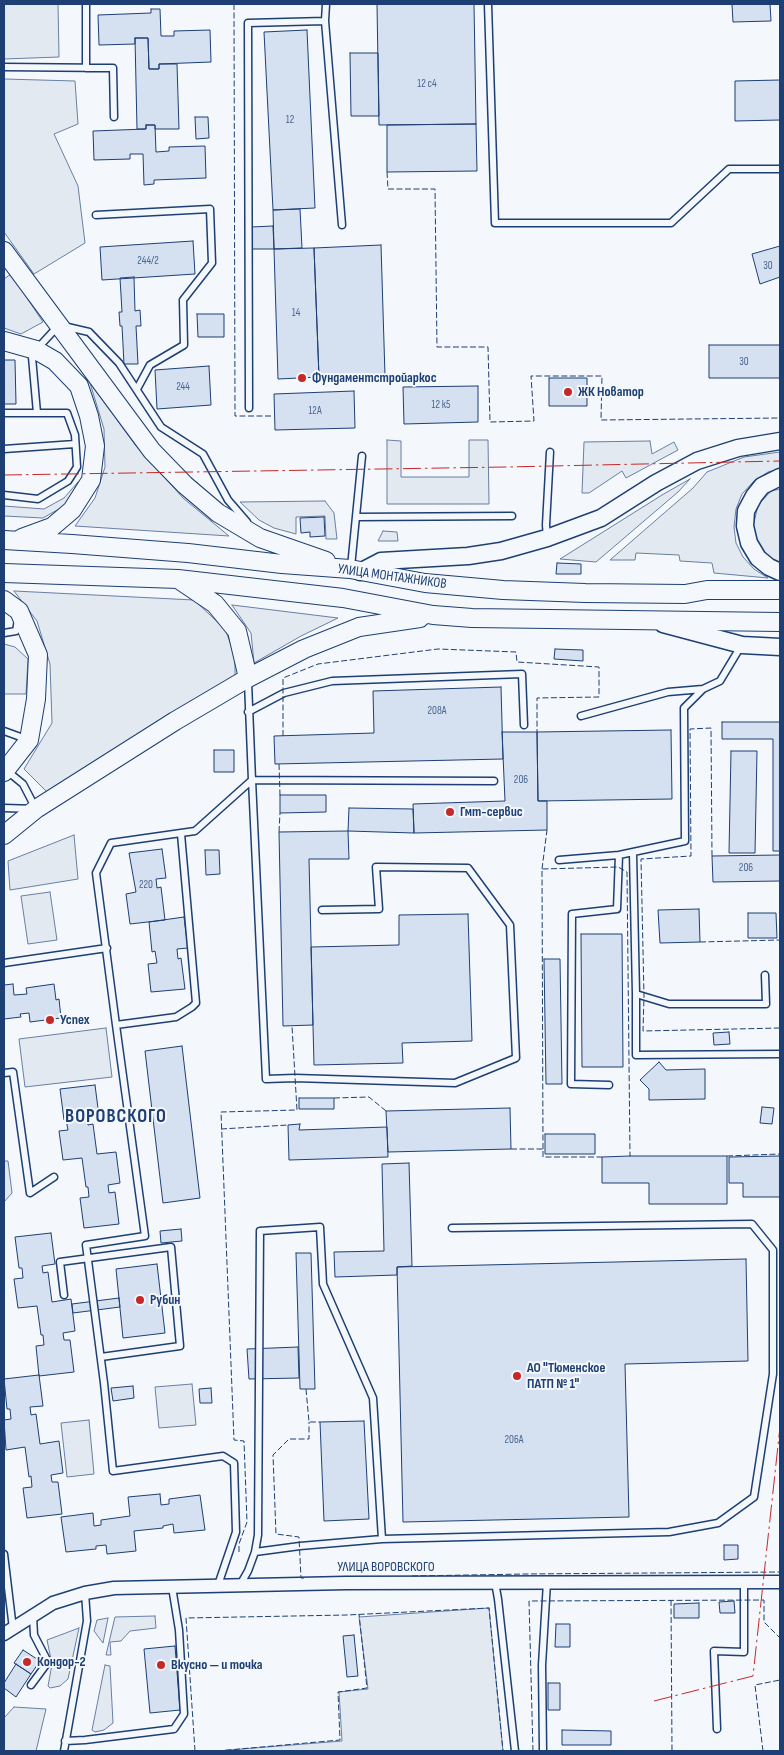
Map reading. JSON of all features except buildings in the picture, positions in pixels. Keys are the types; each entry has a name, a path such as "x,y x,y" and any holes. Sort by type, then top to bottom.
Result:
{"main road":[{"path":"6,257 152,450 184,485 218,513 260,538 355,571"},
{"path":"4,341 36,350 54,361 80,386 95,446 91,480 72,510 52,527 9,540"},
{"name":"УЛИЦА МОНТАЖНИКОВ","path":"9,540 188,553 355,571 425,583 503,590 685,594 707,590 780,590"},
{"name":"УЛИЦА МОНТАЖНИКОВ","path":"4,573 178,579 343,598 433,615 472,618 780,622"},
{"path":"178,579 215,604 237,631 248,678"},
{"path":"4,600 19,611 38,655 36,698 29,740 5,771"},
{"path":"4,835 36,809 175,721 304,648 359,627 433,615"}],"street":[{"path":"355,571 381,561 468,556 501,551 547,538 601,518 656,483 697,461 738,448 780,441"},
{"path":"780,477 762,486 754,496 746,510 745,526 749,543 758,558 768,567 780,572"},
{"path":"644,619 742,645 780,648"},
{"name":"УЛИЦА ВОРОВСКОГО","path":"8,1631 53,1603 84,1593 114,1588 495,1582 780,1582"}],"lane":[{"path":"86,4 86,68"},
{"path":"326,4 342,224"},
{"path":"488,4 496,224 671,223 729,169 780,169"},
{"path":"249,408 248,23 326,21"},
{"path":"4,66 113,68 114,117"},
{"path":"96,215 210,209 212,263 183,300 184,345 150,365 137,389"},
{"path":"37,413 32,357 36,350 59,325 89,332 119,363 161,426 203,454 228,500 260,538"},
{"path":"4,413 66,414 75,436 77,468 68,481 38,499 4,495"},
{"path":"4,449 75,444"},
{"path":"547,538 550,452"},
{"path":"355,571 356,517 362,456"},
{"path":"356,517 512,516"},
{"path":"4,633 16,631 19,611"},
{"path":"559,860 633,853 685,841 684,708 703,689 720,681 742,645"},
{"path":"248,712 284,693 332,681 522,674 524,725"},
{"path":"248,678 248,712 266,1079 454,1082 516,1058 510,925 468,868 376,867 379,908 322,910"},
{"path":"580,716 668,692 703,689"},
{"path":"4,731 29,740"},
{"path":"4,808 36,809 23,784 5,771"},
{"path":"218,1585 236,1532 234,1463 223,1456 113,1471 86,1245 145,1236 96,873 111,844 195,831 252,780 494,781"},
{"path":"116,1025 176,1017 192,1008 196,1002 181,834"},
{"path":"633,853 636,1055 780,1054"},
{"path":"609,1085 572,1084 572,914 617,909 619,855"},
{"path":"4,963 107,948"},
{"path":"636,994 670,1004 766,1004 764,975"},
{"path":"4,1074 12,1072 30,1193 54,1177"},
{"path":"255,1552 382,1538 669,1532 718,1523 754,1497 773,1374 773,1250 752,1224 452,1228"},
{"path":"240,1585 255,1552 258,1535 260,1231 320,1227 323,1284 373,1398 382,1538"},
{"path":"64,1295 60,1262 171,1247 180,1346 100,1357"},
{"path":"4,1554 8,1631"},
{"path":"495,1582 515,1751"},
{"path":"543,1751 542,1665 547,1582"},
{"path":"717,1729 714,1651 744,1652 744,1582"},
{"path":"64,1741 174,1729 184,1714 179,1630 172,1587"},
{"path":"64,1751 64,1741 87,1621 84,1593"},
{"path":"31,1685 48,1662 34,1635 33,1616"}],"shaded area":[{"path":"4,4 58,4 59,57 4,59"},
{"path":"4,79 75,81 78,124 54,134 78,186 85,243 34,274 4,232"},
{"path":"11,274 43,322 21,334 4,328 4,279"},
{"path":"90,383 136,446 183,498 229,536 75,526 95,498 105,467 104,429"},
{"path":"387,440 401,441 401,477 469,477 469,440 488,440 489,504 387,504"},
{"path":"650,441 652,454 674,442 678,450 626,478 622,471 589,493 582,493 584,442"},
{"path":"780,452 780,469 768,472 754,481 742,494 736,509 734,527 736,543 743,557 754,569 768,578 714,573 712,563 680,561 679,555 636,553 635,560 610,560 693,488 707,472 744,457"},
{"path":"690,479 678,492 596,562 560,559 662,495"},
{"path":"78,482 66,505 43,518 4,516 4,506 44,509 64,498"},
{"path":"780,489 780,564 759,547 753,527 758,505 771,491"},
{"path":"325,501 334,513 337,539 326,539 325,516 296,517 296,534 274,528 259,520 240,502"},
{"path":"383,531 397,532 398,541 378,541"},
{"path":"14,591 194,600 225,629 235,656 235,677 47,792 24,769 52,723 50,664 37,621"},
{"path":"232,605 338,618 301,636 254,663 251,633"},
{"path":"4,644 15,647 28,659 26,694 4,694"},
{"path":"74,835 78,879 10,890 8,861"},
{"path":"50,892 57,940 28,944 21,896"},
{"path":"106,1028 112,1077 25,1087 19,1039"},
{"path":"4,1161 8,1161 12,1193 4,1202"},
{"path":"192,1384 196,1425 159,1428 155,1387"},
{"path":"89,1420 94,1474 67,1477 61,1423"},
{"path":"489,1608 503,1751 217,1751 342,1741 339,1692 368,1689 359,1617"},
{"path":"155,1616 156,1628 130,1631 121,1641 110,1642 111,1655 106,1655 115,1617"},
{"path":"108,1618 103,1643 94,1631 97,1620"},
{"path":"79,1628 68,1679 60,1686 50,1688 48,1686 52,1664 47,1640"},
{"path":"105,1665 110,1666 113,1723 104,1730 95,1732 92,1730"},
{"path":"14,1707 46,1709 36,1751 4,1751 4,1718"}],"fence":[{"path":"234,4 235,416 273,416"},
{"path":"387,172 388,189 435,189 437,347 488,347 490,422 534,421 531,376 602,376 601,420 780,418"},
{"path":"283,736 283,678 318,664 438,649 516,652 517,662 599,667 599,697 537,698 537,732"},
{"path":"712,856 711,728 690,729 691,856 641,859 643,1031 780,1028"},
{"path":"279,764 280,795"},
{"path":"279,832 280,813"},
{"path":"542,869 547,830"},
{"path":"543,1149 542,869 618,867 627,872 630,1156"},
{"path":"700,942 780,940"},
{"path":"239,1552 239,1544 247,1522 244,1441 234,1440 221,1112 297,1110 292,1026"},
{"path":"334,1098 369,1097 386,1111"},
{"path":"221,1129 288,1125"},
{"path":"511,1149 543,1149 543,1157 602,1157"},
{"path":"727,1156 780,1154"},
{"path":"306,1389 309,1422 320,1422"},
{"path":"304,1578 301,1578 299,1537 276,1534 273,1455 289,1439 309,1439 309,1422"},
{"path":"412,1576 780,1572"},
{"path":"671,1600 672,1751"},
{"path":"533,1751 529,1601 764,1600 764,1622 780,1638"},
{"path":"195,1751 186,1618 347,1615 489,1608 503,1751"},
{"path":"217,1751 340,1740 338,1692 367,1688 359,1614"},
{"path":"763,1751 755,1685 780,1680"}],"power":[{"path":"4,475 780,461"},
{"path":"654,1701 753,1676 780,1427"}],"place":[{"name":"Фундаментстройаркос","path":"302,378"},
{"name":"ЖК Новатор","path":"568,392"},
{"name":"Гмт-сервис","path":"450,812"},
{"name":"Успех","path":"50,1020"},
{"name":"Рубин","path":"140,1300"},
{"name":"АО \"Тюменское ПАТП № 1\"","path":"517,1376"},
{"name":"Кондор-2","path":"27,1662"},
{"name":"Вкусно — и точка","path":"161,1665"}],"district":[{"name":"ВОРОВСКОГО","path":"116,1117"}]}
